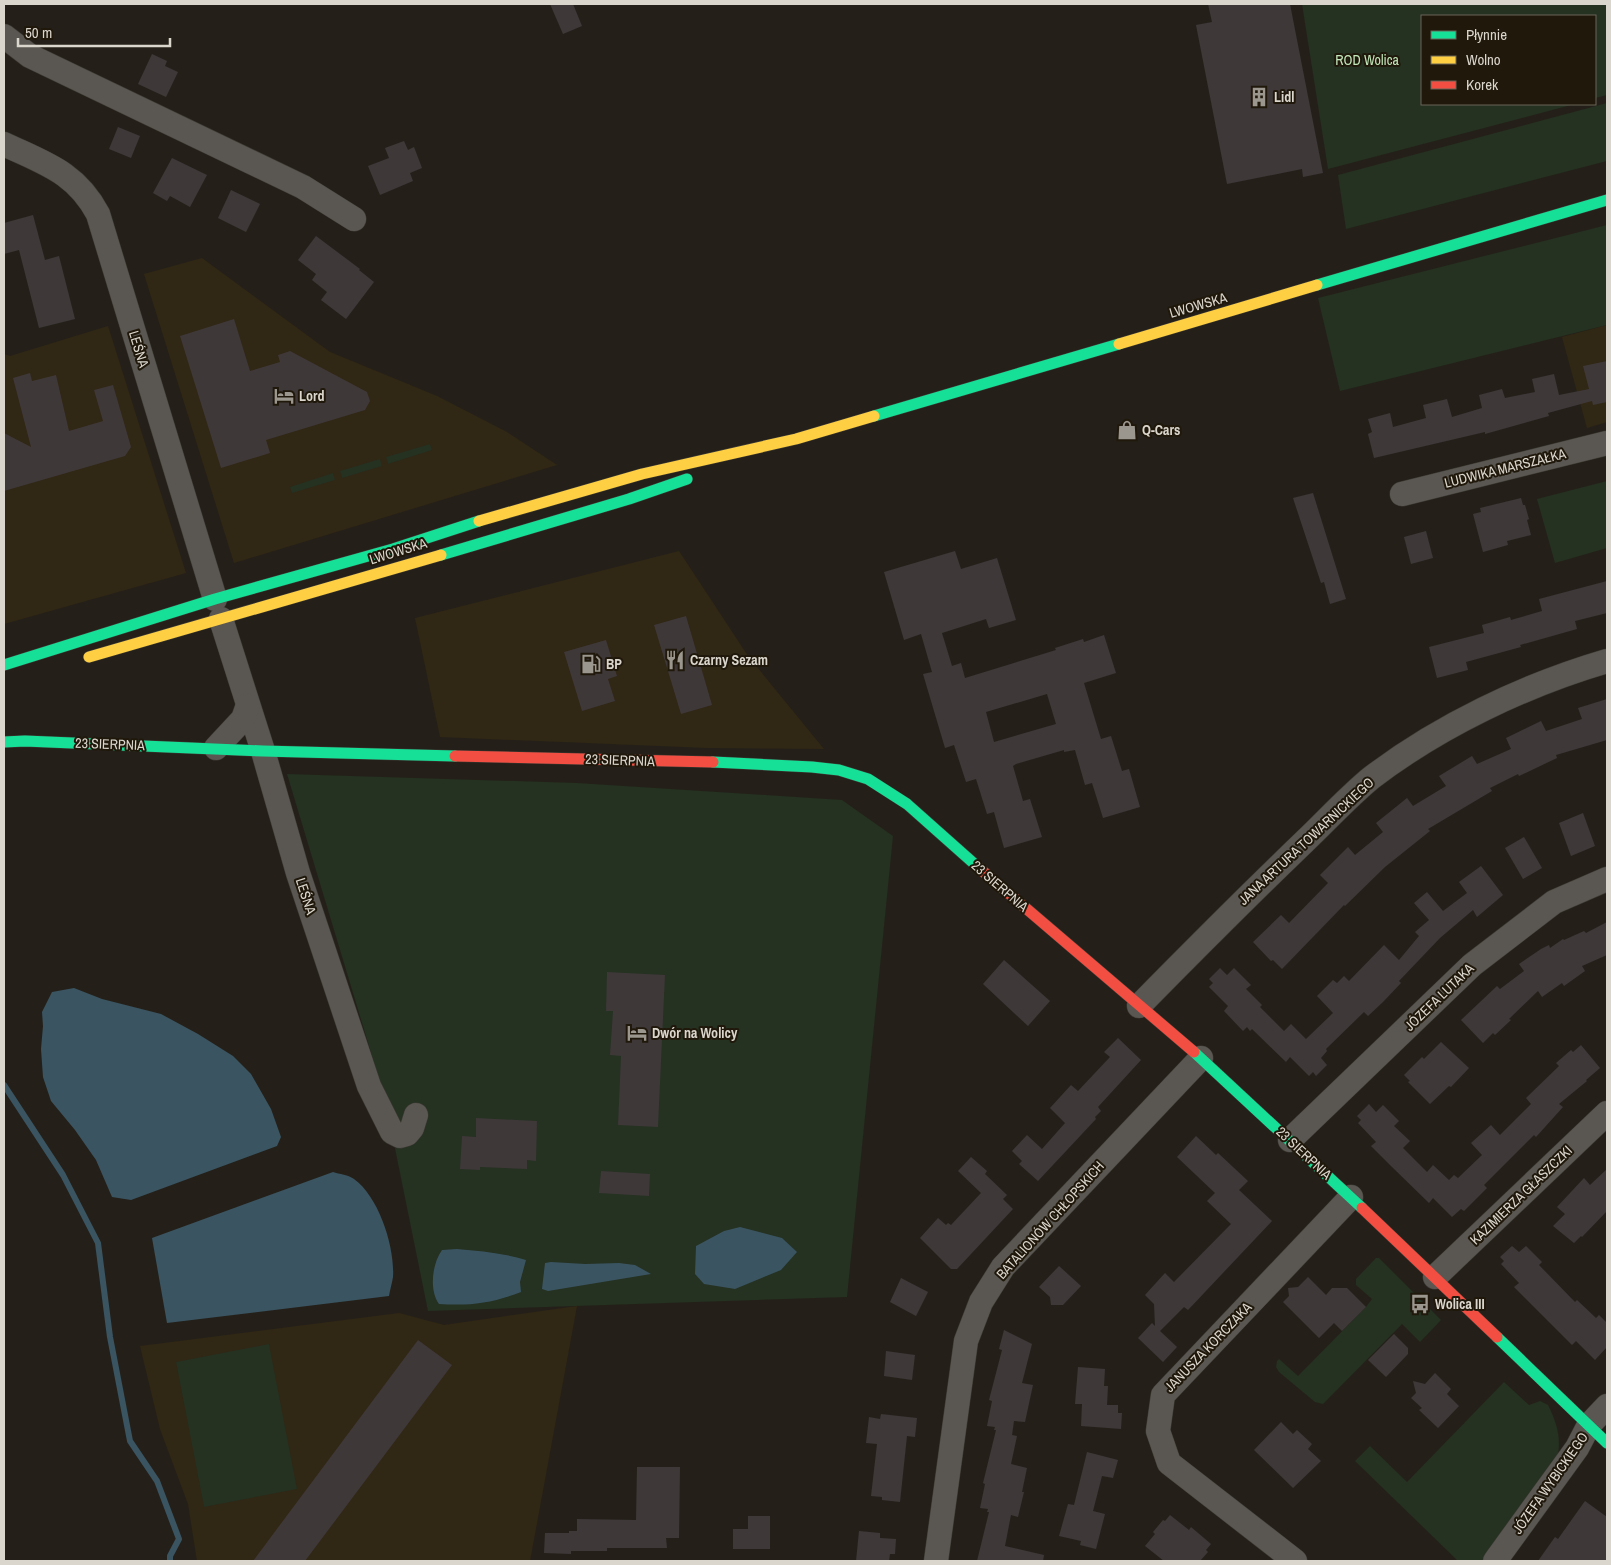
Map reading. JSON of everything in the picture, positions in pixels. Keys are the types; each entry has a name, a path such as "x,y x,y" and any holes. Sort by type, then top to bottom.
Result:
{"main road":[{"name":"LWOWSKA","path":"713,469 796,439 1607,200"},
{"name":"LWOWSKA","path":"82,659 218,609 477,522 642,474 796,439"},
{"name":"LWOWSKA","path":"4,664 218,609 649,493 695,476"},
{"name":"23 SIERPNIA","path":"4,742 263,751 708,762 812,767 839,770 868,779 907,804 1201,1058 1351,1197 1607,1443"}],"street":[{"path":"4,36 30,56 303,187 354,219"},
{"name":"LEŚNA","path":"4,144 70,178 82,189 98,214 263,751 298,873 368,1086 392,1132 400,1136 407,1134 412,1128 416,1115"},
{"name":"LUDWIKA MARSZAŁKA","path":"1402,494 1607,443"},
{"name":"JANA ARTURA TOWARNICKIEGO","path":"1139,1006 1252,892 1370,779 1426,741 1479,712 1534,686 1607,661"},
{"path":"216,748 242,719 248,705"},
{"name":"JÓZEFA LUTAKA","path":"1290,1140 1472,965 1554,902 1607,878"},
{"name":"BATALIONÓW CHŁOPSKICH","path":"936,1561 966,1341 981,1302 1003,1267 1201,1058"},
{"name":"KAZIMIERZA GŁASZCZKI","path":"1435,1277 1607,1113"},
{"name":"JANUSZA KORCZAKA","path":"1295,1561 1169,1464 1158,1431 1163,1395 1351,1197"},
{"name":"JÓZEFA WYBICKIEGO","path":"1494,1561 1577,1448 1589,1425 1607,1406"}],"shaded area":[{"path":"202,258 330,352 437,396 507,432 557,465 234,563 144,274"},
{"path":"1607,325 1607,422 1587,428 1562,337"},
{"path":"108,326 186,573 4,624 4,354 10,356"},
{"path":"679,551 748,656 824,749 707,748 440,737 415,618"},
{"path":"577,1306 530,1561 197,1561 188,1504 160,1429 140,1346 399,1313 444,1325"}],"green space":[{"name":"ROD Wolica","path":"1302,4 1607,4 1607,95 1596,98 1596,15 1421,15 1421,105 1571,105 1328,169"},
{"path":"1607,103 1607,161 1346,229 1338,175"},
{"path":"1607,225 1607,325 1340,391 1318,298"},
{"path":"430,444 432,450 388,464 386,457"},
{"path":"380,459 382,466 342,478 340,471"},
{"path":"333,473 335,480 292,493 290,487"},
{"path":"1607,481 1607,548 1555,563 1537,499"},
{"path":"287,774 577,783 842,800 893,836 847,1297 428,1311 385,1099"},
{"path":"1376,1258 1379,1258 1441,1320 1420,1342 1402,1324 1323,1404 1315,1402 1279,1372 1276,1367 1277,1361 1279,1359 1298,1376 1366,1307 1372,1299 1356,1285 1356,1279"},
{"path":"269,1344 297,1489 204,1507 176,1362"},
{"path":"1504,1382 1529,1405 1540,1401 1548,1405 1558,1431 1557,1459 1482,1561 1458,1561 1355,1461 1370,1446 1407,1482"}],"water":[{"path":"74,988 102,999 161,1014 233,1056 251,1074 271,1109 281,1137 277,1146 131,1200 112,1197 96,1160 51,1101 43,1077 41,1049 42,1012 52,992"},
{"path":"333,1172 354,1179 363,1187 378,1210 388,1238 393,1265 393,1277 389,1296 167,1323 152,1238"},
{"path":"740,1227 782,1238 797,1252 781,1270 735,1289 704,1284 695,1274 696,1246 724,1231"},
{"path":"457,1249 500,1254 526,1260 520,1282 521,1292 481,1303 461,1305 439,1304 433,1284 436,1262 442,1250"},
{"path":"545,1263 619,1263 635,1265 651,1274 548,1291 542,1289"}],"building":[{"path":"550,4 573,4 582,26 563,34"},
{"name":"Lidl","path":"1208,4 1290,4 1323,173 1303,177 1302,169 1227,184 1196,25 1212,22"},
{"path":"152,54 167,61 165,66 178,72 166,97 138,84"},
{"path":"118,127 140,136 131,158 109,149"},
{"path":"404,141 408,150 414,147 422,168 410,173 413,181 380,195 368,166 389,158 385,148"},
{"path":"172,158 207,175 190,207 170,196 167,201 153,193"},
{"path":"231,190 260,204 246,232 218,218"},
{"path":"33,215 45,260 59,256 75,319 39,328 19,250 4,254 4,223"},
{"path":"316,236 374,282 346,319 321,300 327,292 312,280 316,274 298,260"},
{"name":"Lord","path":"234,319 250,371 280,362 278,355 290,351 367,392 370,401 365,410 266,440 270,453 221,468 180,336"},
{"path":"1607,361 1607,402 1593,405 1592,401 1548,413 1549,416 1485,434 1485,432 1374,458 1368,434 1372,432 1368,419 1390,413 1393,427 1426,418 1423,405 1447,399 1452,417 1482,408 1479,395 1502,389 1505,398 1535,392 1532,379 1554,374 1559,395 1589,389 1583,366"},
{"path":"30,373 32,381 56,375 69,431 103,421 94,390 113,385 131,447 125,456 4,491 4,433 31,447 13,378"},
{"path":"1313,493 1346,599 1330,604 1324,582 1321,583 1293,498"},
{"path":"1521,498 1529,519 1527,520 1531,535 1507,541 1508,545 1483,552 1473,514 1481,512 1480,508"},
{"path":"1426,531 1433,558 1411,564 1404,537"},
{"path":"955,551 961,569 997,558 1016,620 989,628 986,619 942,633 952,666 961,663 965,678 1056,650 1055,648 1083,639 1084,642 1104,635 1116,673 1084,683 1101,739 1111,736 1122,771 1129,769 1140,807 1103,818 1092,783 1085,785 1075,750 1064,752 1064,750 1016,764 1013,766 1023,801 1030,799 1042,837 1004,848 994,812 987,814 976,779 966,782 954,745 945,748 923,674 932,672 921,634 904,640 884,572","holes":["1047,694 1056,724 994,742 986,712"]},
{"path":"1607,581 1607,613 1575,621 1577,629 1466,662 1468,670 1437,678 1429,647 1484,633 1482,625 1510,617 1511,620 1542,611 1539,599"},
{"path":"686,616 712,705 681,714 654,625"},
{"name":"BP","path":"606,640 617,676 608,679 615,701 582,711 564,652"},
{"path":"1607,699 1607,740 1556,755 1557,758 1490,788 1492,791 1428,829 1430,831 1385,867 1344,905 1282,969 1273,960 1271,961 1253,942 1281,915 1289,923 1328,883 1320,875 1348,847 1355,855 1383,832 1376,823 1407,798 1413,806 1446,786 1439,776 1472,756 1477,764 1511,749 1506,738 1541,721 1546,731 1582,719 1578,708"},
{"path":"1583,813 1595,846 1571,856 1559,823"},
{"path":"1524,837 1542,868 1523,879 1505,848"},
{"path":"1481,866 1503,895 1477,917 1473,910 1440,938 1399,981 1401,983 1383,1002 1368,1016 1364,1012 1326,1049 1327,1051 1321,1058 1327,1065 1316,1076 1313,1072 1309,1076 1290,1057 1286,1062 1252,1029 1250,1031 1247,1027 1243,1031 1224,1011 1228,1006 1209,987 1213,983 1209,979 1220,968 1227,975 1234,968 1251,985 1246,989 1262,1005 1260,1007 1284,1031 1291,1024 1306,1039 1333,1013 1317,996 1333,980 1337,983 1344,976 1349,981 1384,945 1399,960 1419,936 1415,932 1429,920 1414,903 1427,892 1443,911 1467,893 1459,882"},
{"path":"1607,922 1607,955 1582,966 1585,971 1564,986 1562,983 1542,997 1538,991 1495,1035 1493,1033 1483,1043 1461,1020 1497,986 1500,989 1524,971 1519,964 1541,949 1549,945 1550,948 1563,939 1584,931 1586,933"},
{"path":"1004,960 1050,1001 1028,1026 983,984"},
{"name":"Dwór na Wolicy","path":"607,972 665,975 658,1127 618,1125 621,1056 610,1055 613,1011 606,1011"},
{"path":"1118,1038 1141,1060 1098,1107 1101,1111 1095,1117 1096,1119 1038,1181 1019,1164 1022,1161 1012,1151 1027,1135 1042,1149 1065,1123 1050,1108 1071,1085 1078,1091 1110,1057 1104,1052"},
{"path":"1441,1042 1469,1068 1451,1087 1449,1086 1430,1104 1408,1082 1410,1081 1404,1075"},
{"path":"1581,1045 1600,1068 1559,1104 1563,1107 1536,1137 1534,1135 1484,1185 1487,1188 1464,1211 1461,1209 1452,1217 1433,1198 1429,1203 1371,1146 1376,1142 1358,1123 1361,1120 1357,1116 1369,1104 1376,1112 1383,1105 1399,1121 1394,1126 1410,1141 1403,1148 1427,1172 1433,1165 1449,1180 1454,1175 1458,1178 1482,1155 1471,1143 1491,1125 1500,1135 1531,1104 1526,1098 1559,1066 1556,1063 1571,1050 1573,1052"},
{"path":"476,1118 537,1121 536,1161 527,1160 527,1169 480,1167 480,1170 460,1169 462,1136 476,1137"},
{"path":"1196,1136 1216,1155 1218,1153 1248,1181 1239,1190 1272,1221 1188,1310 1184,1307 1160,1331 1177,1347 1163,1362 1138,1338 1152,1323 1155,1326 1154,1304 1145,1295 1165,1273 1174,1282 1231,1224 1207,1201 1215,1193 1177,1157"},
{"path":"971,1157 987,1171 985,1174 1007,1195 1003,1199 1013,1209 957,1269 951,1269 920,1238 938,1218 946,1225 948,1223 951,1225 981,1193 958,1171"},
{"path":"1607,1169 1607,1211 1574,1243 1553,1226 1565,1214 1557,1207 1584,1178 1590,1185"},
{"path":"601,1171 650,1174 649,1196 599,1193"},
{"path":"1512,1246 1519,1252 1526,1246 1542,1262 1539,1265 1575,1302 1577,1300 1596,1318 1599,1315 1607,1323 1607,1347 1595,1360 1576,1341 1572,1345 1514,1287 1519,1283 1501,1264 1504,1261 1500,1257"},
{"path":"1059,1266 1081,1286 1063,1305 1051,1305 1050,1297 1039,1287"},
{"path":"1308,1277 1326,1295 1332,1288 1347,1288 1366,1307 1342,1331 1334,1323 1319,1338 1283,1302 1289,1296 1288,1288 1298,1287"},
{"path":"901,1278 928,1292 916,1316 890,1302"},
{"path":"1004,1330 1032,1344 1022,1383 1033,1385 1025,1422 1014,1421 1012,1435 1017,1436 1011,1464 1027,1468 1018,1517 1011,1515 1005,1546 1044,1555 1043,1561 977,1561 989,1512 987,1512 988,1509 980,1508 985,1484 983,1483 996,1430 994,1430 995,1427 987,1426 992,1401 989,1400 1002,1350 999,1349"},
{"path":"1394,1334 1408,1348 1408,1354 1386,1377 1368,1360"},
{"path":"418,1340 452,1365 305,1561 253,1561"},
{"path":"886,1351 915,1355 912,1380 884,1376"},
{"path":"1078,1367 1105,1369 1104,1386 1108,1386 1107,1405 1118,1405 1118,1413 1122,1413 1121,1429 1081,1426 1082,1404 1075,1404"},
{"path":"1435,1373 1451,1389 1447,1394 1459,1406 1438,1428 1419,1410 1422,1408 1411,1398 1416,1393 1413,1381 1425,1384"},
{"path":"881,1414 917,1418 915,1437 907,1436 900,1502 882,1500 882,1497 871,1496 877,1444 866,1443 869,1417 880,1419"},
{"path":"1281,1422 1293,1434 1297,1430 1312,1444 1308,1449 1321,1461 1293,1488 1254,1450"},
{"path":"1087,1452 1118,1460 1113,1478 1102,1476 1093,1511 1105,1514 1096,1549 1080,1545 1081,1541 1059,1536 1068,1504 1074,1505"},
{"path":"637,1467 680,1467 679,1538 666,1538 667,1548 607,1548 607,1551 571,1551 571,1554 544,1553 545,1533 577,1531 577,1519 636,1520"},
{"path":"1585,1501 1607,1517 1607,1561 1538,1561 1555,1537 1558,1539"},
{"path":"1170,1515 1189,1530 1191,1527 1211,1544 1206,1550 1208,1552 1200,1561 1164,1561 1145,1546 1155,1534 1153,1532"},
{"path":"748,1516 770,1516 770,1549 733,1549 733,1529 748,1529"},
{"path":"859,1531 880,1533 880,1538 896,1539 895,1554 890,1554 889,1561 856,1561"}],"waterway":[{"path":"4,1085 63,1175 98,1243 110,1337 130,1441 157,1481 179,1539 170,1556 170,1561"}],"traffic: fast":[{"path":"1317,285 1607,200"},
{"path":"874,416 1119,344"},
{"path":"441,555 629,499 687,479"},
{"path":"4,665 215,599 393,549 479,521"},
{"path":"4,742 25,741 263,751 455,756"},
{"path":"713,762 812,767 839,770 868,779 907,804 979,868"},
{"path":"1194,1052 1362,1208"},
{"path":"1497,1337 1607,1443"}],"traffic: slow":[{"path":"1119,344 1317,285"},
{"path":"479,521 642,474 796,439 874,416"},
{"path":"89,657 441,555"}],"traffic: jam":[{"path":"455,756 713,762"},
{"path":"979,868 1194,1052"},
{"path":"1362,1208 1497,1337"}],"place":[{"name":"Lidl","path":"1259,97"},
{"name":"Lord","path":"284,396"},
{"name":"Q-Cars","path":"1127,430"},
{"name":"Czarny Sezam","path":"675,660"},
{"name":"BP","path":"591,664"},
{"name":"Dwór na Wolicy","path":"637,1033"},
{"name":"Wolica III","path":"1420,1304"}]}
